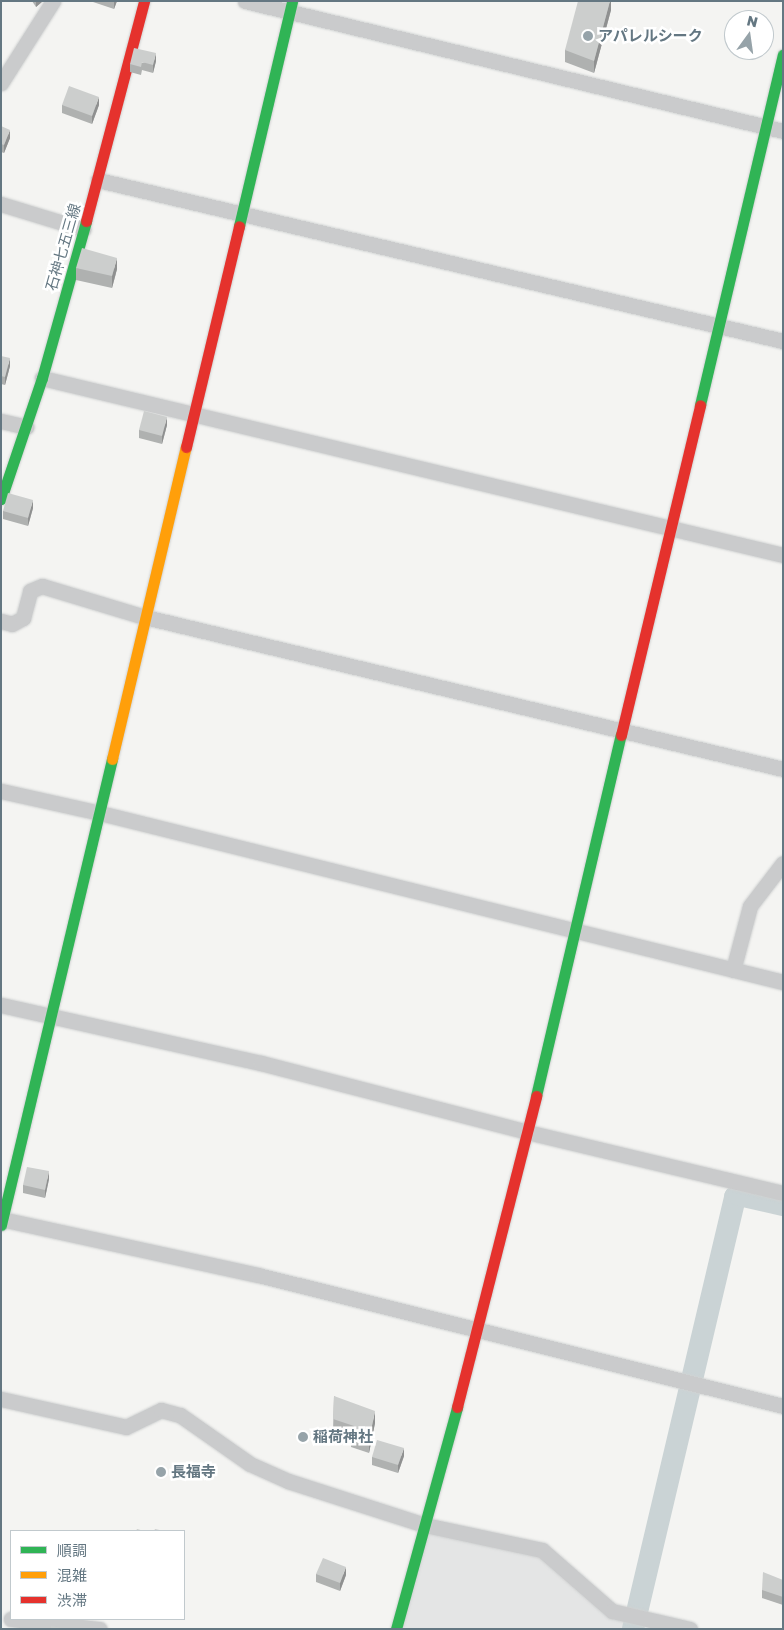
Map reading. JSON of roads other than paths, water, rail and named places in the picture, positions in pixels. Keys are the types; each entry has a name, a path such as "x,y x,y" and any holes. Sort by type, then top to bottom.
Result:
{"street":[{"path":"1,83 53,1"},
{"name":"石神七五三線","path":"1,499 42,378 82,229 98,180 144,1"},
{"path":"245,1 291,7 783,131"},
{"path":"291,7 100,813 48,1018 2,1221 258,1275 477,1332 783,1406"},
{"path":"396,1629 477,1332 527,1132 621,730 719,326 764,126 783,55"},
{"path":"98,180 783,342"},
{"path":"1,204 82,229"},
{"path":"42,378 670,530 783,555"},
{"path":"1,421 26,427"},
{"path":"1,621 12,624 23,618 30,591 42,586 145,617 783,769"},
{"path":"1,791 100,813 783,982"},
{"path":"733,970 750,906 783,863"},
{"path":"1,1005 48,1018 261,1063 527,1132 783,1193"},
{"path":"1,1399 126,1427 161,1410 180,1415 250,1464 288,1481 425,1525 542,1550 612,1611 690,1629"},
{"path":"20,1620 99,1629"}],"waterway":[{"path":"633,1629 735,1197 739,1195 783,1205"}],"place":[{"name":"アパレルシーク","path":"588,36"},
{"name":"稲荷神社","path":"303,1437"},
{"name":"長福寺","path":"161,1472"}]}
